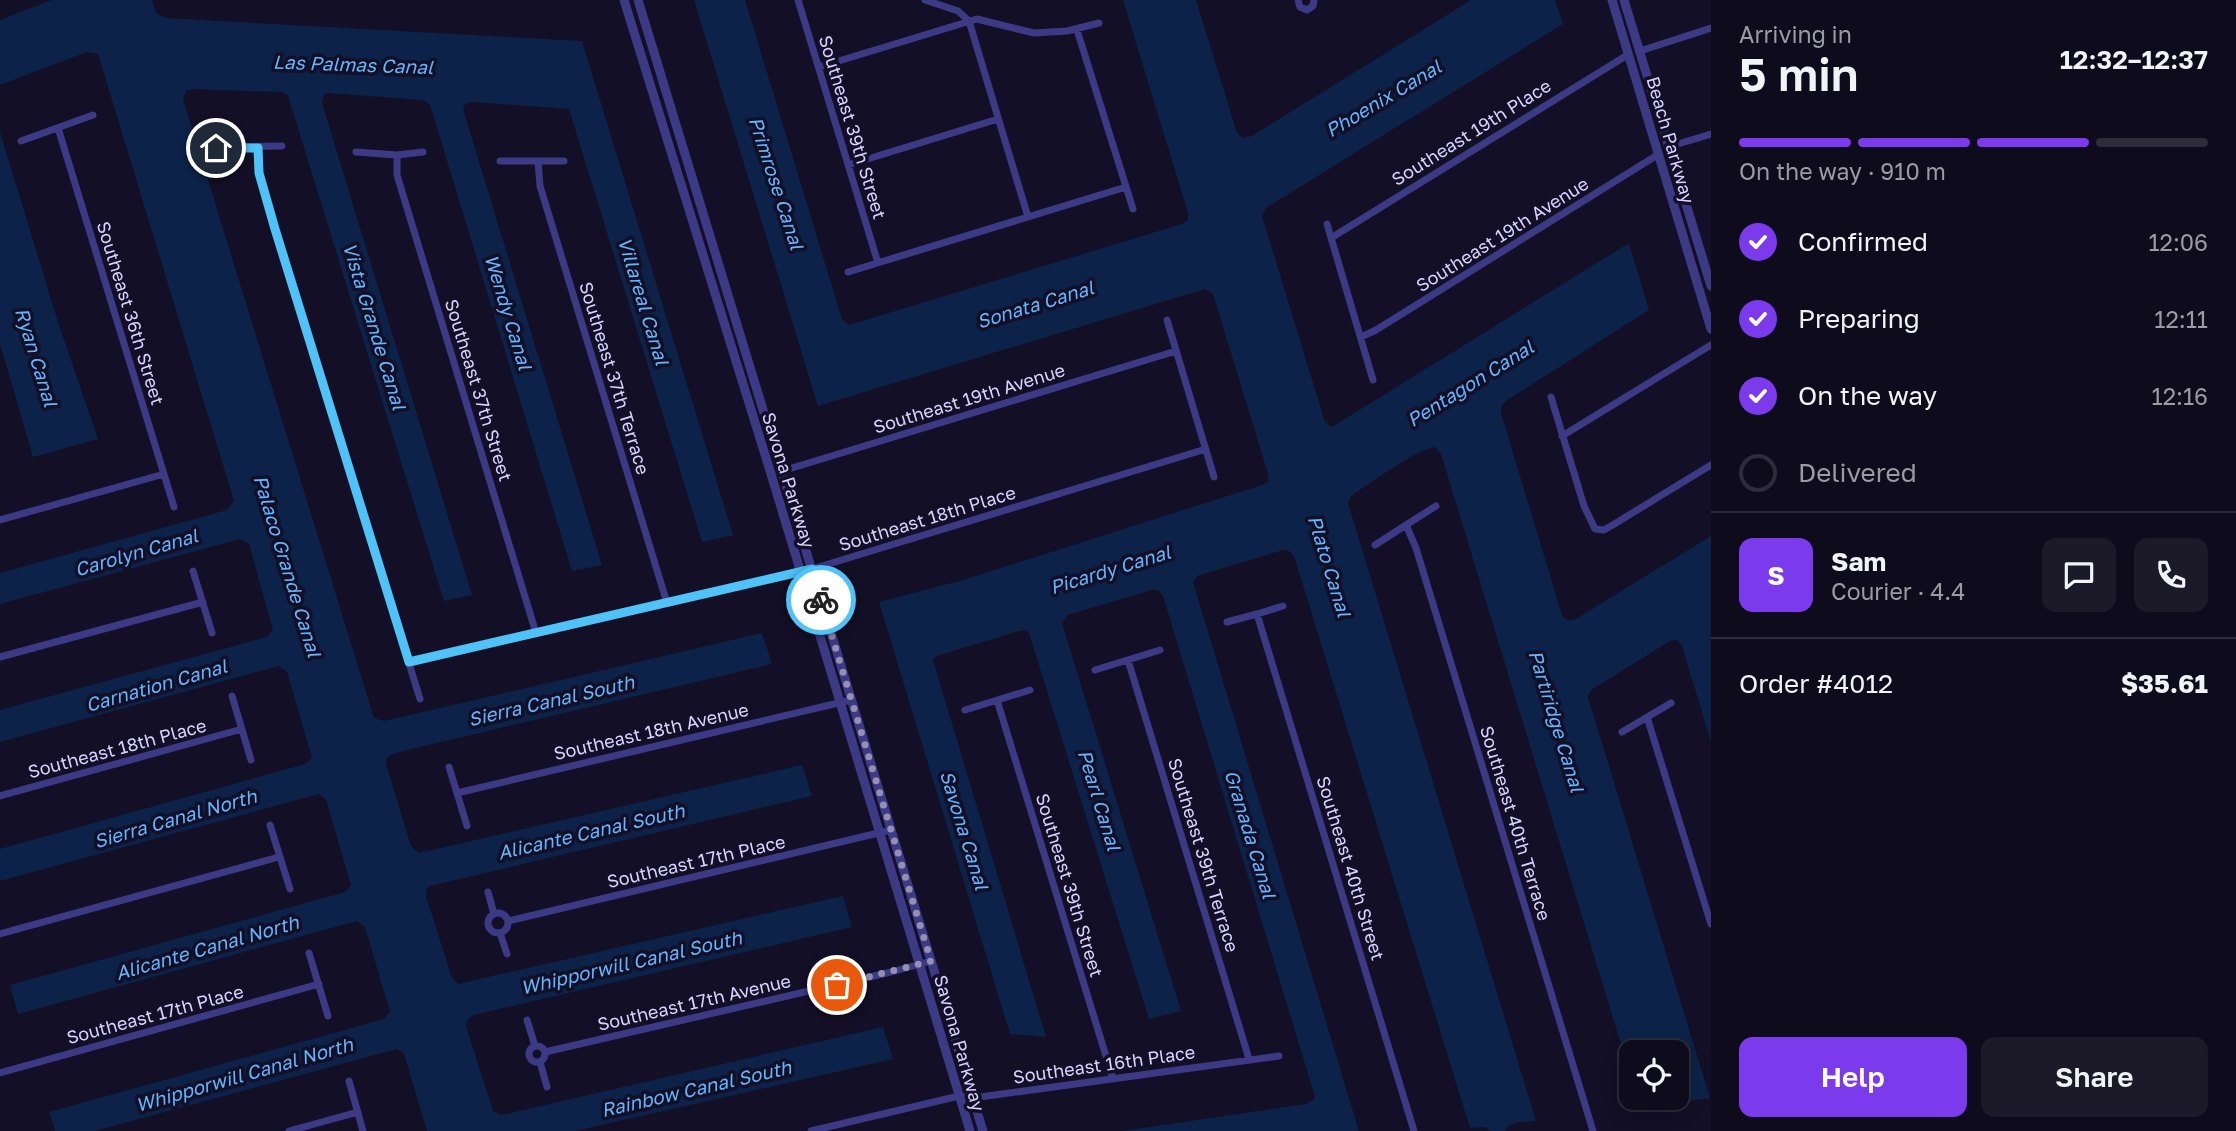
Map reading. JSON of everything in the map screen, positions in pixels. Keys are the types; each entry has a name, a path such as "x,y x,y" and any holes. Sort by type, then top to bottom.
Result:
{"street":[{"name":"Savona Parkway","path":"624,0 841,702 970,1131"},
{"name":"Savona Parkway","path":"638,0 983,1131"},
{"name":"Southeast 39th Street","path":"798,0 878,263"},
{"path":"925,0 958,12 969,21 1028,216"},
{"path":"1298,0 1300,7 1307,10 1313,6 1314,0"},
{"name":"Beach Parkway","path":"1612,0 1711,329"},
{"name":"Beach Parkway","path":"1624,0 1711,286"},
{"path":"819,67 969,21 983,20 1034,33 1077,30 1099,23"},
{"path":"1629,54 1711,28"},
{"path":"1077,30 1133,209"},
{"name":"Southeast 19th Place","path":"1331,238 1629,54"},
{"path":"21,141 93,115"},
{"path":"848,164 998,119"},
{"name":"Southeast 36th Street","path":"58,128 174,507"},
{"path":"1659,154 1668,147 1711,134"},
{"path":"216,148 282,146"},
{"path":"258,148 259,173 272,218 420,699"},
{"path":"356,152 397,155 423,152"},
{"name":"Southeast 19th Avenue","path":"1361,337 1414,307 1659,154"},
{"name":"Southeast 37th Street","path":"397,155 397,175 536,633"},
{"path":"500,161 564,161"},
{"name":"Southeast 37th Terrace","path":"538,161 540,186 667,603"},
{"path":"848,272 1126,187"},
{"path":"1327,224 1373,380"},
{"path":"703,254 715,252"},
{"path":"1167,320 1214,477"},
{"path":"1562,436 1711,345"},
{"name":"Southeast 19th Avenue","path":"771,474 1176,351"},
{"path":"1550,397 1584,506 1595,528 1604,530 1711,465"},
{"name":"Southeast 18th Place","path":"409,662 812,569 1206,449"},
{"path":"0,520 164,474"},
{"path":"1375,545 1436,506"},
{"name":"Southeast 40th Terrace","path":"1406,525 1416,548 1593,1131"},
{"path":"193,572 212,633"},
{"path":"0,657 203,602"},
{"path":"1227,622 1283,606"},
{"name":"Southeast 40th Street","path":"1257,614 1414,1131"},
{"path":"1095,670 1160,650"},
{"name":"Southeast 39th Terrace","path":"1128,660 1250,1059"},
{"path":"965,710 1030,690"},
{"path":"232,696 251,760"},
{"name":"Southeast 18th Avenue","path":"457,793 851,700"},
{"name":"Southeast 39th Street","path":"998,700 1112,1079"},
{"path":"1622,732 1671,702"},
{"path":"1647,717 1711,925"},
{"name":"Southeast 18th Place","path":"0,796 242,729"},
{"path":"449,767 467,827"},
{"path":"270,825 290,889"},
{"name":"Southeast 17th Place","path":"508,922 891,830"},
{"path":"0,934 279,857"},
{"path":"488,892 494,914"},
{"path":"494,914 503,914 508,922 506,930 500,933 494,932 488,925 494,914"},
{"path":"500,933 507,954"},
{"path":"309,953 328,1016"},
{"name":"Southeast 17th Avenue","path":"545,1052 931,961"},
{"name":"Southeast 17th Place","path":"0,1073 319,984"},
{"path":"527,1020 535,1046"},
{"path":"535,1046 540,1046 545,1052 544,1059 540,1062"},
{"path":"535,1046 531,1049 530,1056 532,1060 540,1062"},
{"name":"Southeast 16th Place","path":"811,1131 959,1096 973,1098 1279,1056"},
{"path":"540,1062 547,1087"},
{"path":"349,1081 363,1131"},
{"path":"289,1131 358,1112"}],"water":[{"path":"52,0 152,0 156,13 165,18 582,41 733,535 702,542 569,109 473,102 466,103 463,109 602,565 572,571 430,105 423,100 328,93 324,95 322,103 472,595 444,601 288,96 282,92 191,89 186,91 183,99 374,718 384,721 762,633 772,664 387,757 386,764 411,846 419,853 802,765 812,796 430,886 426,896 452,978 458,984 843,896 852,927 474,1015 468,1019 466,1026 493,1111 501,1115 883,1027 893,1059 575,1131 427,1131 404,1054 397,1049 95,1131 55,1131 49,1112 384,1019 390,1012 365,927 357,921 18,1014 10,985 345,892 351,885 326,800 319,794 0,881 0,849 305,764 312,758 287,672 279,666 0,742 0,710 267,637 273,630 249,544 240,539 0,604 0,573 227,510 234,501 98,54 87,52 0,85 0,20"},
{"path":"694,0 745,0 842,319 849,325 1188,220 1123,0 1196,0 1237,133 1243,138 1252,136 1471,0 1555,0 1563,24 1266,208 1262,216 1325,422 1332,427 1629,243 1649,310 1506,401 1501,406 1501,413 1562,615 1566,620 1574,620 1711,536 1711,742 1682,646 1677,640 1670,641 1591,690 1588,697 1710,1098 1689,1101 1689,1040 1620,1040 1441,454 1435,447 1393,468 1351,496 1348,503 1536,1121 1514,1123 1505,1131 1490,1131 1485,1127 1470,1128 1294,556 1287,549 1197,576 1193,582 1359,1131 1122,1131 1306,1104 1315,1097 1163,596 1158,590 1152,590 1068,615 1062,623 1181,1011 1149,1019 1029,633 1026,630 1016,632 937,656 933,660 1046,1037 1010,1034 879,602 963,580 1268,482 1268,474 1213,294 1205,289 818,406"},
{"name":"Ryan Canal","path":"0,132 58,322 98,439 33,457 0,344"}],"way so far":[{"path":"821,600 931,961 837,985"}],"route":[{"path":"216,148 258,148 257,164 275,229 409,662 812,569 821,600"}],"water label":[{"name":"Las Palmas Canal","path":"353,64"},
{"name":"Phoenix Canal","path":"1383,98"},
{"name":"Primrose Canal","path":"777,183"},
{"name":"Villareal Canal","path":"644,301"},
{"name":"Sonata Canal","path":"1035,304"},
{"name":"Wendy Canal","path":"509,312"},
{"name":"Vista Grande Canal","path":"375,326"},
{"name":"Pentagon Canal","path":"1470,383"},
{"name":"Carolyn Canal","path":"136,552"},
{"name":"Palaco Grande Canal","path":"288,566"},
{"name":"Plato Canal","path":"1330,566"},
{"name":"Picardy Canal","path":"1110,569"},
{"name":"Carnation Canal","path":"156,685"},
{"name":"Sierra Canal South","path":"551,700"},
{"name":"Partiridge Canal","path":"1557,721"},
{"name":"Pearl Canal","path":"1100,800"},
{"name":"Sierra Canal North","path":"175,818"},
{"name":"Savona Canal","path":"965,830"},
{"name":"Alicante Canal South","path":"591,831"},
{"name":"Granada Canal","path":"1251,834"},
{"name":"Alicante Canal North","path":"207,947"},
{"name":"Whipporwill Canal South","path":"631,962"},
{"name":"Whipporwill Canal North","path":"244,1074"},
{"name":"Rainbow Canal South","path":"696,1088"}]}
